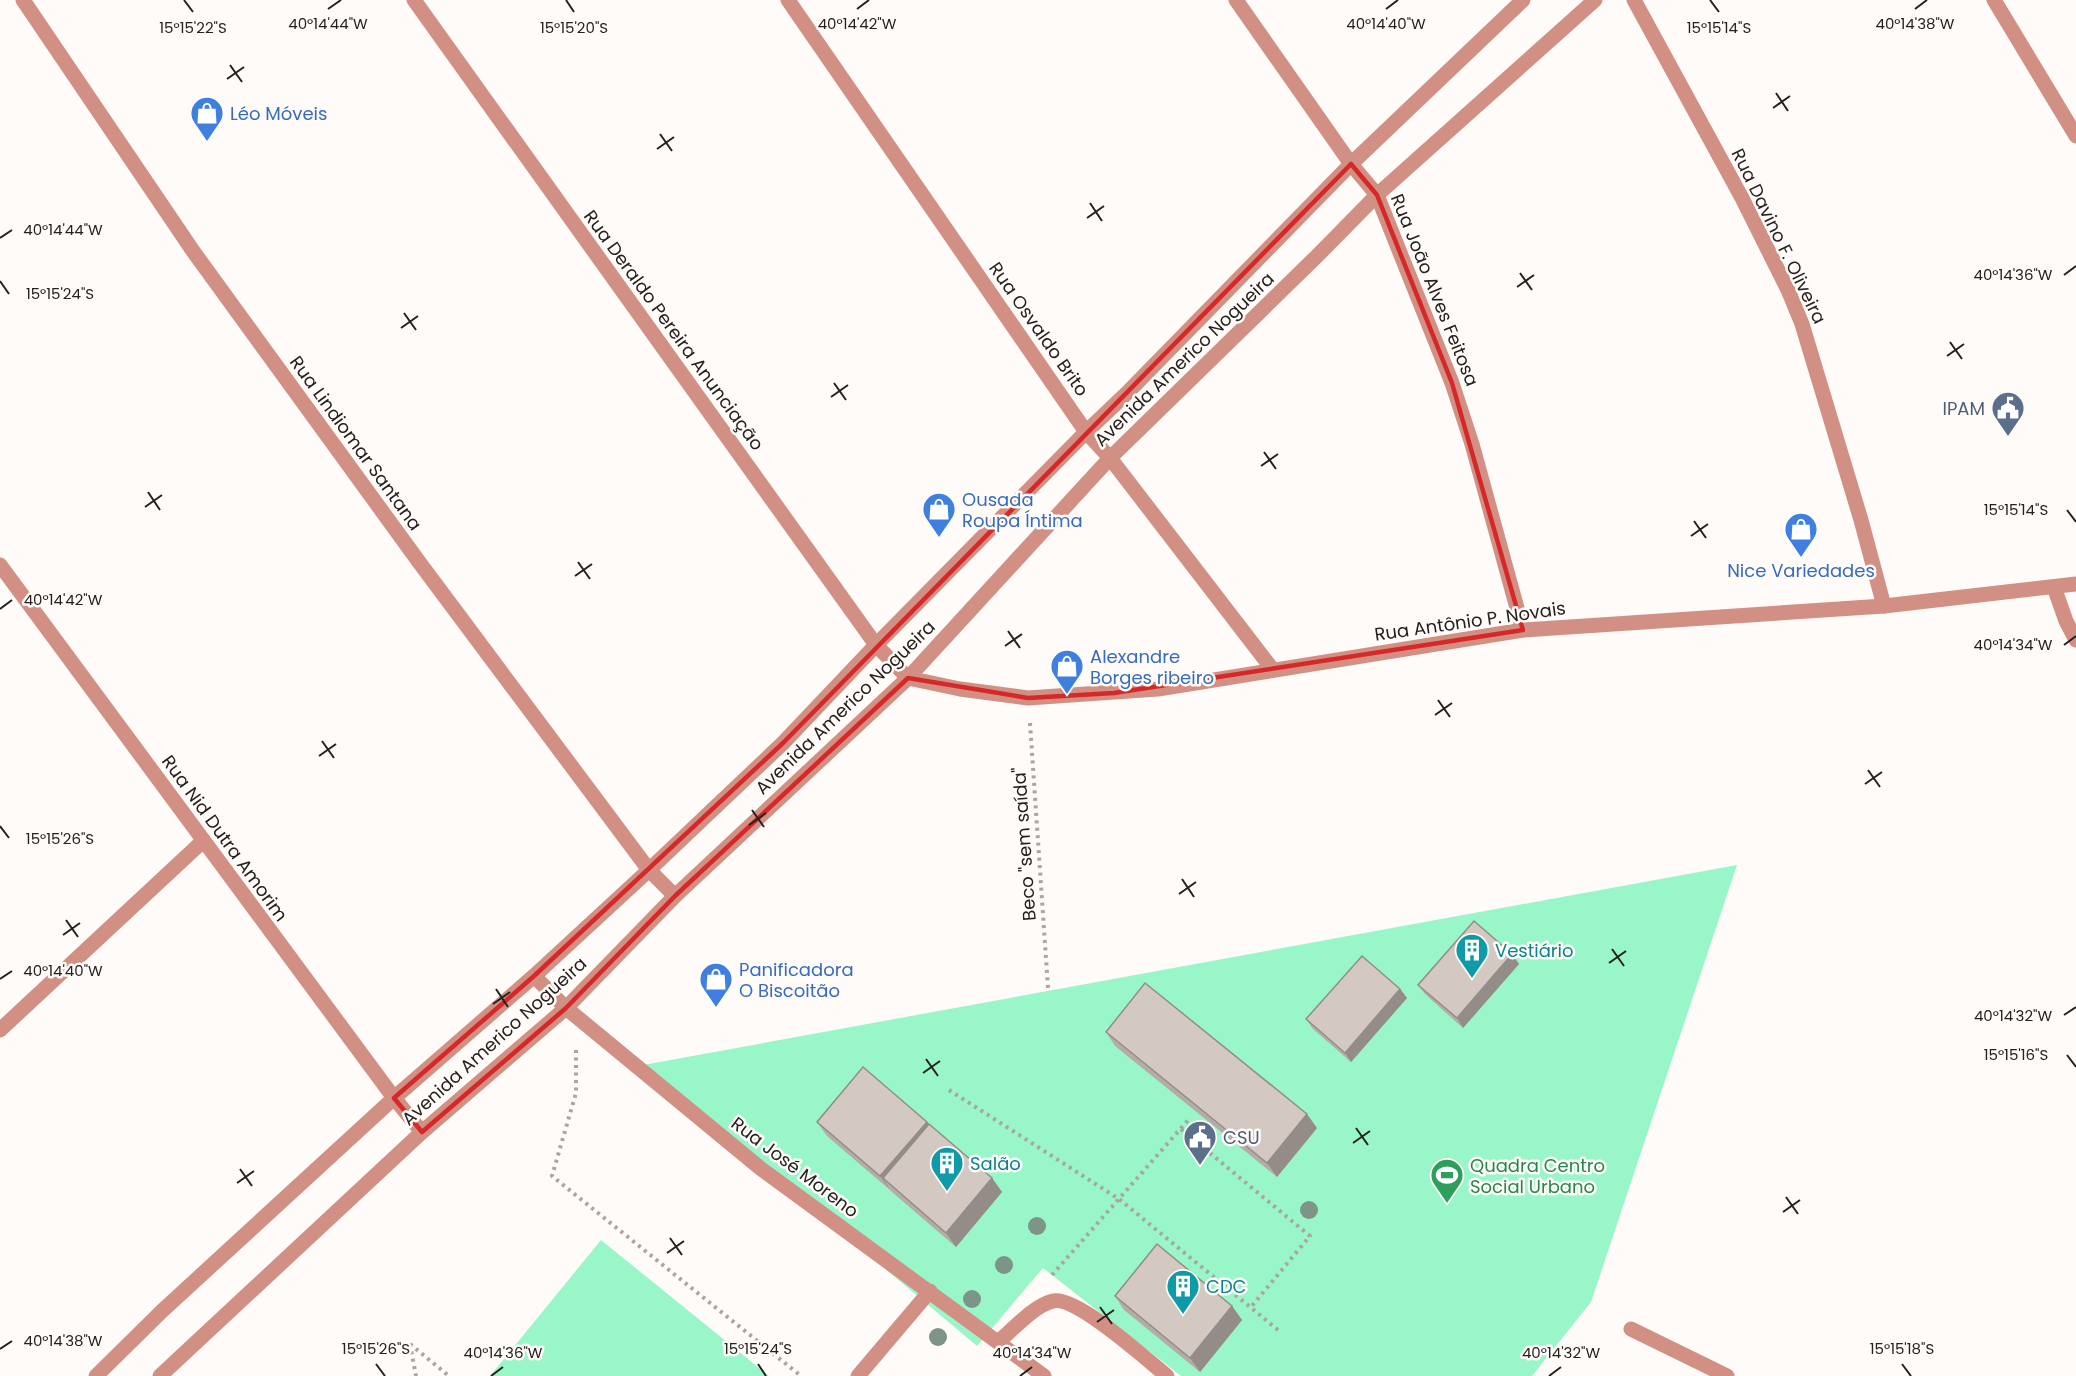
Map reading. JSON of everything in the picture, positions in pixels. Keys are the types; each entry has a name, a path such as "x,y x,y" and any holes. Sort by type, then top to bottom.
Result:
{"street":[{"name":"Rua Lindiomar Santana","path":"23,0 193,251 419,562 650,870 675,896"},
{"name":"Rua Deraldo Pereira Anunciação","path":"414,0 876,645 908,678"},
{"name":"Rua Osvaldo Brito","path":"788,0 1086,432 1110,458 1273,670"},
{"name":"Rua João Alves Feitosa","path":"1236,0 1351,164 1377,195 1452,383 1472,444 1523,630"},
{"name":"Avenida Americo Nogueira","path":"96,1376 162,1311 394,1098 534,976 650,870 783,743 876,645 1351,164 1523,0"},
{"name":"Avenida Americo Nogueira","path":"160,1376 422,1132 566,1008 675,896 908,678 1110,458 1377,195 1595,0"},
{"name":"Rua Davino F. Oliveira","path":"1634,0 1742,198 1799,316 1810,345 1884,606"},
{"path":"1994,0 2076,136"},
{"name":"Rua Nid Dutra Amorim","path":"0,565 394,1098 422,1132"},
{"name":"Rua Antônio P. Novais","path":"908,678 960,689 1028,698 1158,689 1523,630 1884,606 2076,585"},
{"path":"2054,587 2066,621 2076,640"},
{"path":"0,1030 203,841"},
{"name":"Rua José Moreno","path":"534,976 566,1008 760,1168 1044,1376"},
{"path":"858,1376 930,1291"},
{"path":"998,1342 1044,1305 1056,1300 1062,1301 1081,1309 1096,1319 1167,1376"},
{"path":"1630,1329 1727,1376"}],"path":[{"name":"Beco \"sem saída\"","path":"1028,698 1048,988"},
{"path":"566,1008 577,1050 576,1093 552,1176 801,1376"},
{"path":"949,1090 1119,1199 1278,1330"},
{"path":"1052,1275 1190,1118"},
{"path":"1180,1129 1310,1236 1251,1307"},
{"path":"416,1376 410,1344 449,1376"}],"highlighted area":[{"path":"1351,164 1377,195 1452,383 1523,630 1114,693 1028,698 908,678 675,896 566,1008 422,1132 394,1098 534,976 783,743"}],"green space":[{"name":"CSU","path":"1737,865 1591,1302 1532,1376 1181,1376 1043,1268 977,1346 643,1065"},
{"path":"601,1240 769,1376 490,1376"}],"building":[{"name":"Vestiário","path":"1474,921 1512,954 1457,1018 1418,985"},
{"path":"1362,956 1400,989 1345,1053 1306,1019"},
{"path":"1145,983 1307,1114 1267,1163 1106,1032"},
{"name":"Salão","path":"863,1067 927,1122 880,1176 817,1122"},
{"name":"Salão","path":"929,1124 992,1178 946,1233 883,1178"},
{"name":"CDC","path":"1157,1244 1232,1306 1190,1358 1115,1296"}],"place":[{"name":"Léo Móveis","path":"207,142"},
{"name":"IPAM","path":"2008,437"},
{"name":"Ousada Roupa Íntima","path":"939,538"},
{"name":"Nice Variedades","path":"1801,558"},
{"name":"Alexandre Borges ribeiro","path":"1067,695"},
{"name":"Vestiário","path":"1472,979"},
{"name":"Panificadora O Biscoitão","path":"716,1008"},
{"name":"CSU","path":"1200,1166"},
{"name":"Salão","path":"947,1192"},
{"name":"Quadra Centro Social Urbano","path":"1447,1204"},
{"name":"CDC","path":"1183,1315"}]}
